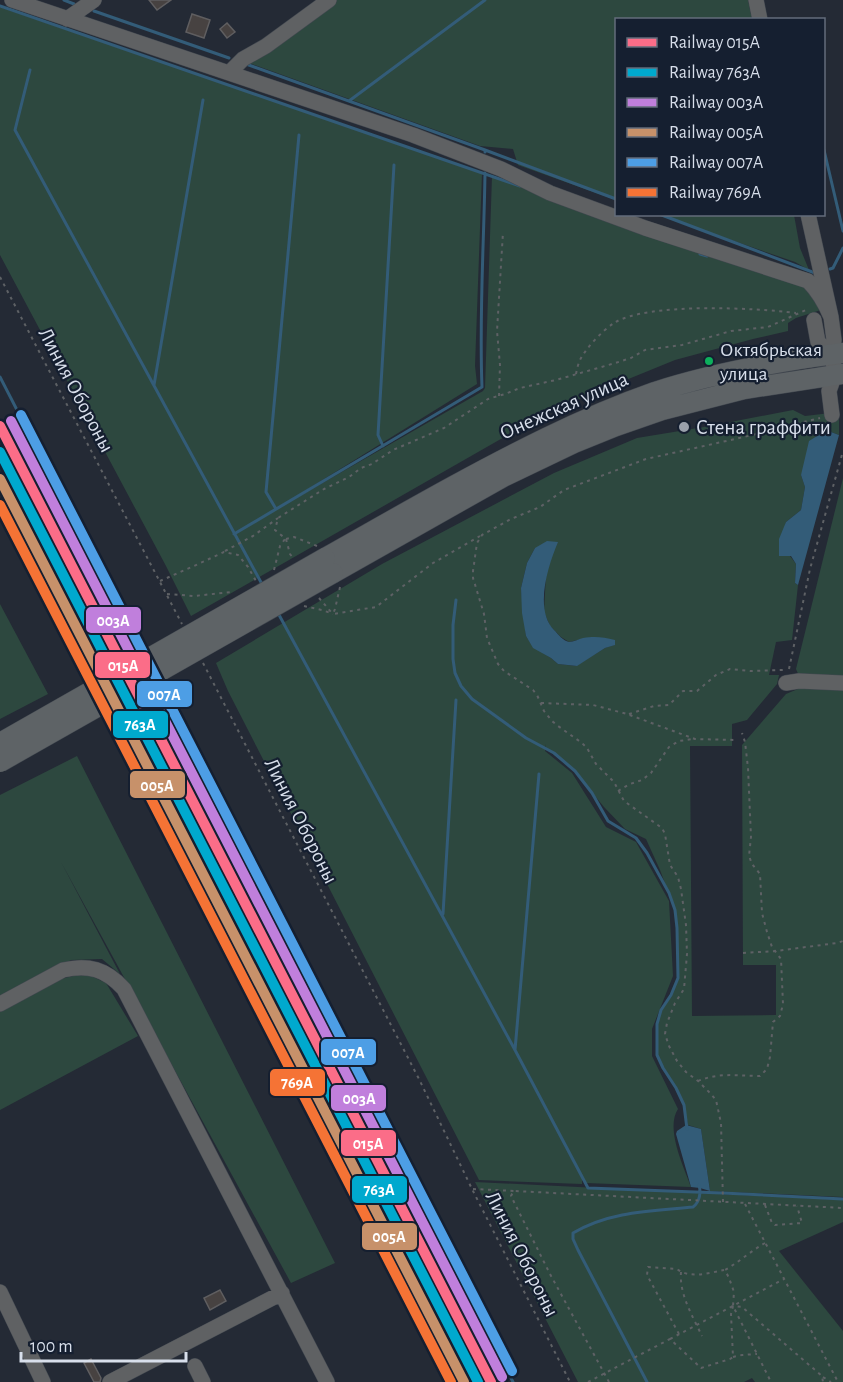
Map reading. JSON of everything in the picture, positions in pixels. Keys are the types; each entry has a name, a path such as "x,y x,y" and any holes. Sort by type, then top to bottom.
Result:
{"main road":[{"name":"Онежская улица","path":"329,565 496,462 606,411 656,392 719,375 838,354"},
{"name":"Онежская улица","path":"329,565 503,477 616,426 662,410 744,389 840,376"},
{"path":"0,743 329,565"},
{"path":"0,762 329,565"}],"street":[{"path":"12,0 413,135 501,169 550,193 645,228 808,281 817,290 828,310"},
{"path":"67,19 94,0"},
{"path":"229,72 243,59 266,46 329,0"},
{"path":"756,0 760,18"},
{"path":"808,216 838,354 840,376 829,391 832,415"},
{"path":"828,310 843,304"},
{"path":"814,320 818,342 838,354"},
{"path":"786,683 799,681 843,683"},
{"path":"0,1004 63,970 72,968 83,967 103,972 115,979 124,989 327,1382"},
{"path":"0,1292 44,1382"},
{"path":"110,1382 282,1293"},
{"path":"195,1366 203,1382"}],"path":[{"path":"499,396 500,365 497,331 503,232"},
{"name":"Линия Обороны","path":"0,277 187,633"},
{"path":"576,374 579,361 599,336 615,323 634,315 712,309 764,309 799,313 828,310"},
{"path":"160,581 253,536 324,489 372,464 393,450 444,428 488,399 520,387 556,380 631,358 645,350 682,345 731,331 768,327 799,313"},
{"path":"278,518 275,530 286,538 294,537 317,546 329,565 341,586 333,614 376,607 434,563 511,519 540,507 564,490 646,459 832,415"},
{"path":"627,714 654,706 669,705 683,691 697,691 716,675 730,669 789,670 810,569 843,451"},
{"path":"482,535 477,543 473,571 489,646 498,664 504,671 533,690 544,711 558,726 587,748 596,764 614,782 624,801 662,828 665,834 670,865 678,878 685,909 687,954 684,989 675,1003 665,1034 676,1060 716,1100 720,1124 723,1202"},
{"path":"224,552 238,555 261,588"},
{"path":"167,594 194,596 240,592"},
{"name":"Линия Обороны","path":"203,665 413,1069 570,1382"},
{"path":"540,703 593,705 627,714 695,739"},
{"path":"698,1081 709,1076 734,1074 760,1076 767,1069 773,1022 780,1016 783,1004 781,959 772,947 762,913 760,874 749,856 751,837 748,768 746,742 741,733"},
{"path":"618,791 642,780 651,772 669,747 679,741 737,740"},
{"path":"743,952 776,951 843,941"},
{"path":"472,1189 843,1208"},
{"path":"515,1191 511,1196 549,1274 609,1382"},
{"path":"744,1203 838,1382"},
{"path":"764,1204 775,1225 802,1223 797,1206"},
{"path":"679,1334 647,1275 648,1267 677,1269 695,1275 725,1270 765,1243"},
{"path":"725,1270 734,1292 731,1314 733,1357"},
{"path":"681,1272 680,1282 702,1336"},
{"path":"588,1382 784,1280"},
{"path":"733,1306 771,1382"},
{"path":"733,1306 742,1306 831,1382"},
{"path":"670,1340 701,1368 742,1354 757,1354"},
{"path":"822,1376 823,1382"}],"green space":[{"path":"333,0 748,0 752,18 615,18 615,200 518,165 513,149 480,146 246,62"},
{"path":"0,7 482,173 475,366 477,384 258,520 483,391 485,388 492,176 811,286 824,309 796,318 788,323 788,331 675,360 550,411 191,616 0,255"},
{"path":"661,216 794,216 800,248 809,270 795,262"},
{"path":"793,410 805,416 839,412 839,435 831,432 801,475 805,487 801,510 786,522 779,556 790,556 796,564 795,583 798,585 792,640 776,642 769,675 779,675 777,684 747,720 732,724 732,746 690,746 692,1016 776,1015 776,965 743,965 742,745 786,694 805,686 843,691 843,1197 710,1191 701,1129 688,1125 684,1105 657,1055 657,1024 661,1010 678,978 675,910 646,839 625,829 572,768 546,749 546,744 545,751 572,773 606,827 636,842 669,901 673,976 652,1029 652,1056 678,1109 675,1117 675,1137 680,1159 691,1187 586,1183 582,1178 582,1184 479,1180 228,691 216,663 382,564 554,473 637,438","holes":["535,548 550,562 546,574 544,612 550,626 569,642 582,639 614,645 576,666 558,664 533,647 526,636 521,588 527,563"]},
{"path":"843,478 843,680 800,678 796,669"},
{"path":"0,604 48,694 0,719"},
{"path":"77,756 335,1263 291,1283 61,862 120,974 102,959 71,960 0,997 0,795"},
{"path":"85,973 106,983 138,1036 0,1110 0,1012 61,979"},
{"path":"475,1182 843,1200 843,1222 779,1251 843,1331 843,1382 755,1382 752,1378 744,1382 578,1382"}],"water":[{"path":"831,432 839,435 798,585 795,583 796,564 791,556 779,556 779,539 786,522 801,510 805,487 801,475 809,441 822,433"},
{"path":"547,541 558,542 547,575 544,599 548,621 554,630 569,642 591,637 615,640 615,645 605,648 577,666 558,664 533,648 526,636 521,588 527,563 535,548"},
{"path":"686,1125 701,1129 710,1191 691,1187 676,1134"}],"building":[{"path":"149,0 171,0 157,10"},
{"path":"192,14 210,20 204,38 186,32"},
{"path":"227,23 235,32 227,38 220,29"},
{"path":"220,1290 226,1301 210,1310 204,1298"},
{"path":"91,1359 101,1378 100,1382 94,1382 84,1363"}],"waterway":[{"path":"64,0 74,4"},
{"path":"349,101 485,0"},
{"path":"0,6 520,186"},
{"path":"94,11 229,58"},
{"path":"246,64 485,150 485,152"},
{"path":"30,70 15,130 263,586"},
{"path":"154,385 203,100"},
{"path":"276,509 266,492 299,135"},
{"path":"485,150 615,199"},
{"path":"825,154 843,231"},
{"path":"383,446 378,435 394,165"},
{"path":"234,534 482,387 481,307 485,173"},
{"path":"664,216 815,273"},
{"path":"830,269 833,268 843,248"},
{"path":"700,254 707,256"},
{"path":"0,377 142,653"},
{"path":"456,600 453,659 455,673 461,686 472,699 526,738 554,753 575,771 592,793 608,821 636,838 669,893 675,910 677,928 678,978 661,1010 657,1024 657,1055 684,1105 687,1129"},
{"path":"278,613 588,1188 722,1193"},
{"path":"156,680 513,1382"},
{"path":"443,914 456,700"},
{"path":"515,1050 539,774"},
{"path":"647,1382 578,1250 573,1233 616,1216 693,1207 699,1197 699,1185"},
{"path":"723,1193 843,1199"}],"rail line":[{"name":"007А","path":"21,415 512,1371"},
{"name":"003А","path":"11,421 502,1377"},
{"name":"015А","path":"0,426 491,1382"},
{"name":"763А","path":"0,452 478,1382"},
{"name":"005А","path":"0,479 464,1382"},
{"name":"769А","path":"0,505 451,1382"}],"place":[{"name":"Октябрьская улица","path":"709,361"},
{"name":"Стена граффити","path":"684,427"}]}
